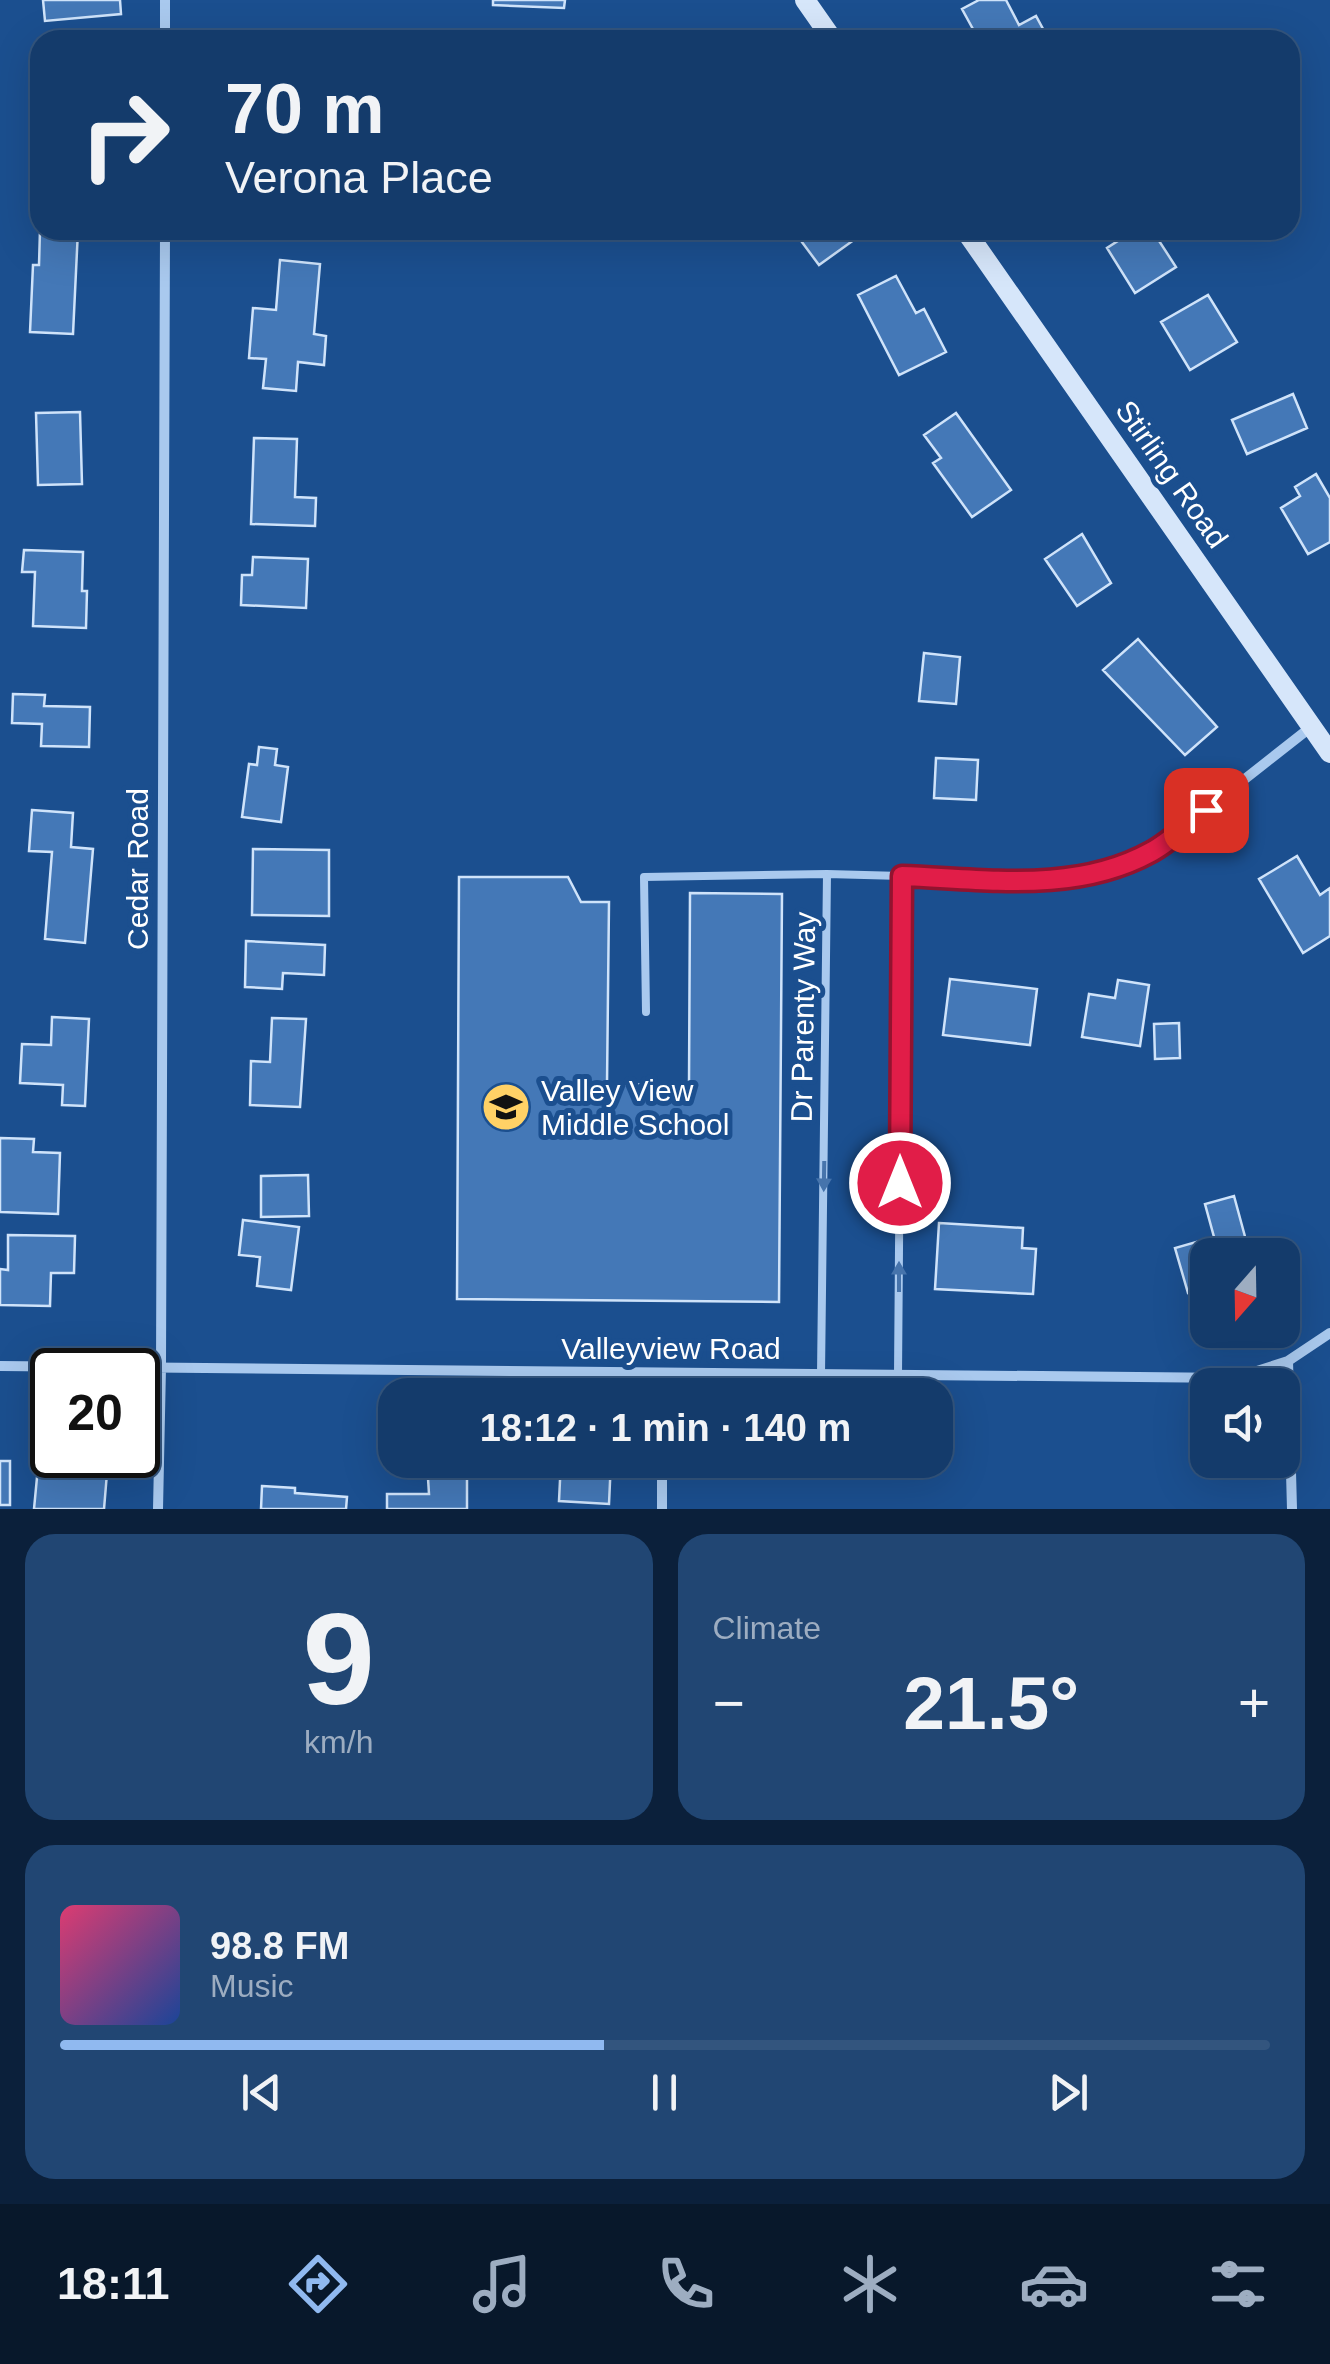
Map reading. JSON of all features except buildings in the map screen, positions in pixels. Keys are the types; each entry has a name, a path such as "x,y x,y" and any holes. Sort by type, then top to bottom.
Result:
{"street":[{"path":"165,0 165,30"},
{"path":"805,0 825,30"},
{"name":"Cedar Road","path":"158,1509 164,240"},
{"name":"Stirling Road","path":"972,240 1330,752"},
{"path":"902,876 1048,882 1102,872 1152,852 1312,726"},
{"name":"Valleyview Road","path":"0,1366 1235,1378 1288,1361 1330,1333"},
{"path":"1288,1361 1292,1509"},
{"path":"663,1373 663,1378"},
{"path":"662,1478 662,1509"}],"lane":[{"name":"Dr Parenty Way","path":"822,1374 827,874 902,876"},
{"path":"646,1012 644,877 827,874"},
{"path":"898,1375 902,876"}],"place":[{"name":"Valley View Middle School","path":"506,1107"}],"route":[{"path":"900,1183 902,876 1048,882 1102,872 1152,852 1206,810"}]}
